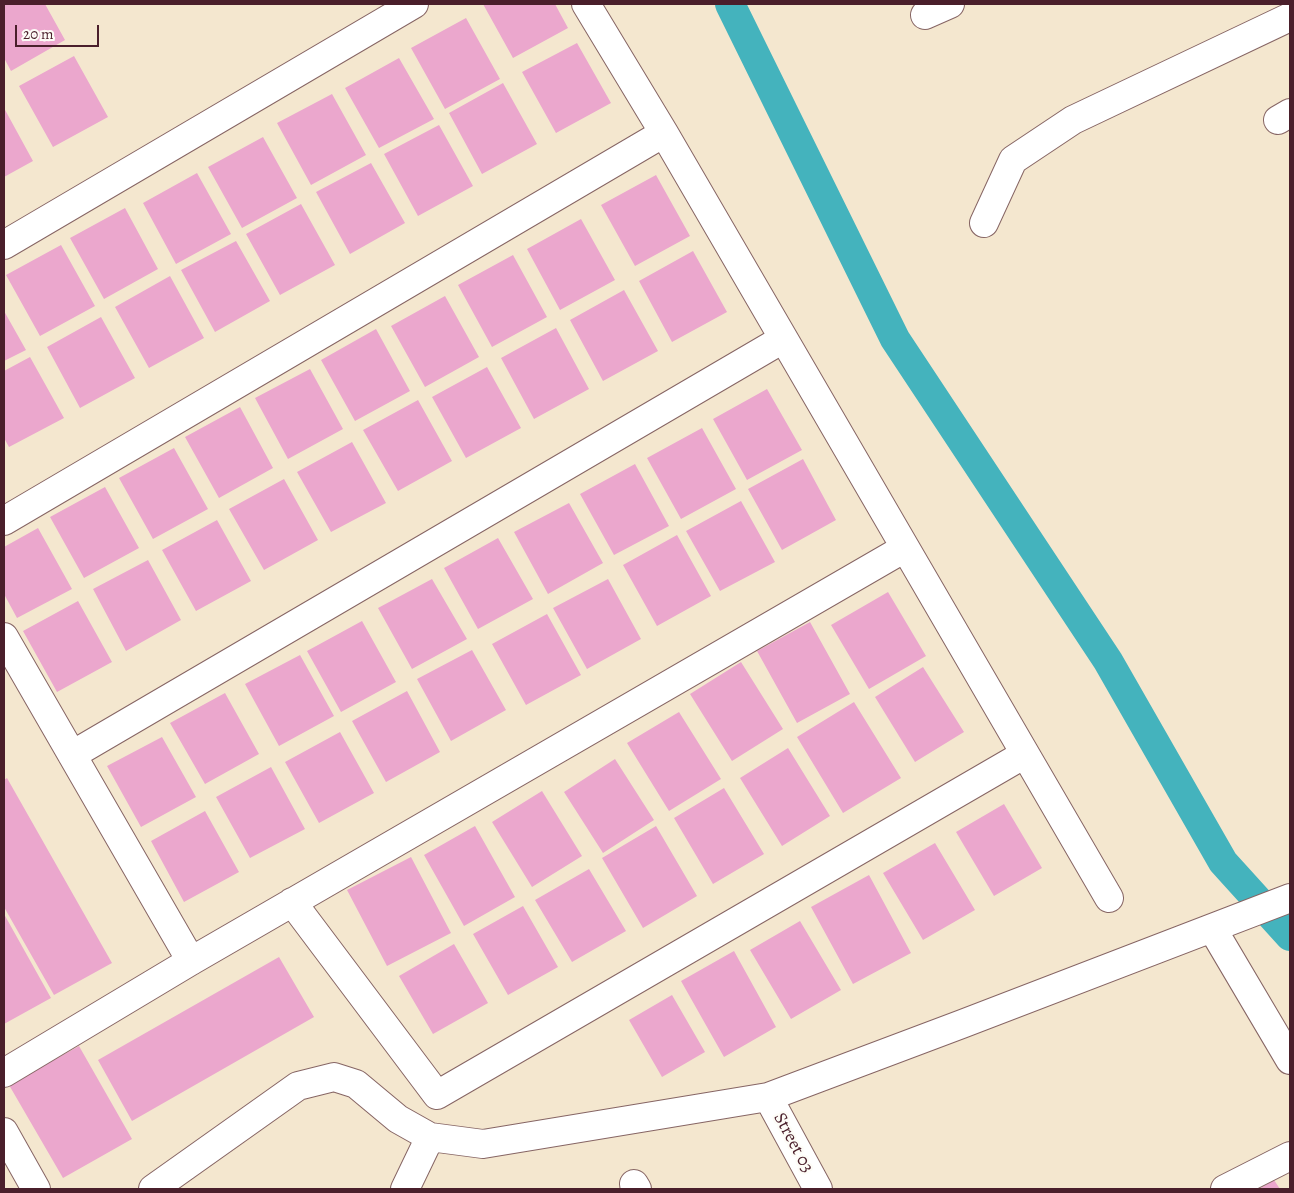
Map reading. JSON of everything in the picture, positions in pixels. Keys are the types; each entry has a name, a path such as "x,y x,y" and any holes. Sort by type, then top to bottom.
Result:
{"street":[{"path":"4,245 414,4"},
{"path":"586,4 664,133 1109,898"},
{"path":"925,15 950,4"},
{"path":"984,223 1013,160 1073,120 1290,17"},
{"path":"4,521 664,133"},
{"path":"72,755 783,339"},
{"path":"4,1073 292,902 905,548"},
{"path":"4,637 191,961"},
{"path":"292,902 437,1095 1025,754"},
{"path":"153,1189 298,1086 334,1077 356,1084 398,1119 430,1137 483,1144 768,1097 1290,898"},
{"path":"1221,924 1290,1060"},
{"name":"Street 03","path":"768,1097 818,1189"},
{"path":"4,1132 36,1189"},
{"path":"406,1189 430,1137"},
{"path":"1225,1189 1290,1156"}],"building":[{"path":"4,4 45,4 65,40 11,71 4,58"},
{"path":"483,4 555,4 568,28 513,58"},
{"path":"466,18 500,79 445,109 411,48"},
{"path":"577,43 611,103 556,133 522,72"},
{"path":"74,56 108,117 53,147 19,86"},
{"path":"399,58 434,119 379,148 345,88"},
{"path":"503,83 537,144 482,174 449,113"},
{"path":"332,94 366,155 311,185 277,123"},
{"path":"4,108 33,161 4,177"},
{"path":"439,125 473,186 418,216 384,154"},
{"path":"263,137 297,198 242,228 208,167"},
{"path":"371,163 405,223 350,254 316,192"},
{"path":"197,173 231,234 176,264 143,203"},
{"path":"656,175 690,236 635,266 601,205"},
{"path":"301,204 335,265 280,295 246,234"},
{"path":"125,208 158,269 104,299 70,238"},
{"path":"581,219 615,280 560,310 527,249"},
{"path":"236,241 270,301 215,332 181,270"},
{"path":"61,245 95,306 40,336 6,275"},
{"path":"693,251 727,312 672,342 639,281"},
{"path":"513,255 547,317 492,347 458,285"},
{"path":"170,276 204,338 149,368 115,307"},
{"path":"624,290 658,351 603,381 570,320"},
{"path":"445,296 479,357 425,387 391,326"},
{"path":"4,311 26,350 4,361"},
{"path":"101,317 135,378 80,408 47,347"},
{"path":"556,328 589,389 534,419 501,358"},
{"path":"376,329 410,391 355,421 321,360"},
{"path":"30,357 64,418 9,447 4,438 4,371"},
{"path":"487,367 521,428 466,458 432,397"},
{"path":"310,369 343,429 288,459 255,398"},
{"path":"767,389 802,450 747,480 713,419"},
{"path":"418,400 452,461 398,491 363,430"},
{"path":"240,407 273,468 219,498 185,437"},
{"path":"702,428 736,489 681,519 647,458"},
{"path":"352,442 386,503 331,532 297,472"},
{"path":"174,448 208,509 153,539 119,478"},
{"path":"803,459 836,520 782,550 748,489"},
{"path":"635,464 669,526 614,555 580,494"},
{"path":"284,479 318,540 264,570 229,509"},
{"path":"105,487 139,548 84,578 50,517"},
{"path":"741,501 775,562 720,591 686,531"},
{"path":"569,503 603,563 548,594 514,532"},
{"path":"217,520 251,581 196,611 162,550"},
{"path":"38,528 72,589 17,618 4,594 4,547"},
{"path":"677,535 711,596 657,626 623,565"},
{"path":"498,538 533,599 478,629 444,568"},
{"path":"148,560 181,620 126,651 93,589"},
{"path":"432,579 467,639 412,669 378,608"},
{"path":"608,579 641,639 587,669 553,608"},
{"path":"888,592 926,656 869,689 831,625"},
{"path":"78,601 112,662 57,692 23,631"},
{"path":"547,614 581,675 526,705 492,644"},
{"path":"362,621 396,682 341,712 307,651"},
{"path":"810,622 850,694 797,723 757,651"},
{"path":"472,650 506,710 451,741 417,679"},
{"path":"300,655 334,716 279,746 245,684"},
{"path":"741,662 783,729 732,761 690,694"},
{"path":"923,667 964,732 915,762 875,697"},
{"path":"407,691 440,752 386,782 352,721"},
{"path":"225,693 259,754 205,784 170,723"},
{"path":"854,702 901,778 843,813 797,737"},
{"path":"679,712 721,779 669,811 627,743"},
{"path":"340,732 374,793 319,823 285,762"},
{"path":"162,737 196,797 141,827 107,766"},
{"path":"788,748 830,816 782,846 740,778"},
{"path":"615,759 654,820 603,853 564,792"},
{"path":"271,767 305,829 250,858 216,797"},
{"path":"7,778 112,963 54,995 4,907 4,780"},
{"path":"724,788 764,854 713,884 674,818"},
{"path":"542,791 582,856 532,887 492,822"},
{"path":"1004,804 1042,868 994,896 956,832"},
{"path":"205,811 239,872 184,902 151,841"},
{"path":"475,826 515,897 464,926 424,855"},
{"path":"656,826 697,896 643,928 602,858"},
{"path":"935,843 975,910 923,940 883,873"},
{"path":"411,857 451,933 387,966 347,890"},
{"path":"589,869 626,931 572,962 535,900"},
{"path":"869,875 911,953 853,984 811,907"},
{"path":"523,906 558,967 508,995 473,934"},
{"path":"4,914 51,998 4,1024"},
{"path":"800,921 841,990 791,1019 750,950"},
{"path":"454,944 488,1003 433,1034 399,976"},
{"path":"734,951 776,1027 724,1057 681,981"},
{"path":"279,957 314,1017 132,1121 98,1060"},
{"path":"672,995 705,1052 662,1077 629,1020"},
{"path":"79,1046 132,1139 63,1178 9,1085"},
{"path":"1274,1180 1280,1189 1259,1189"}],"waterway":[{"path":"730,4 895,339 1108,661 1223,862 1290,936"}]}
